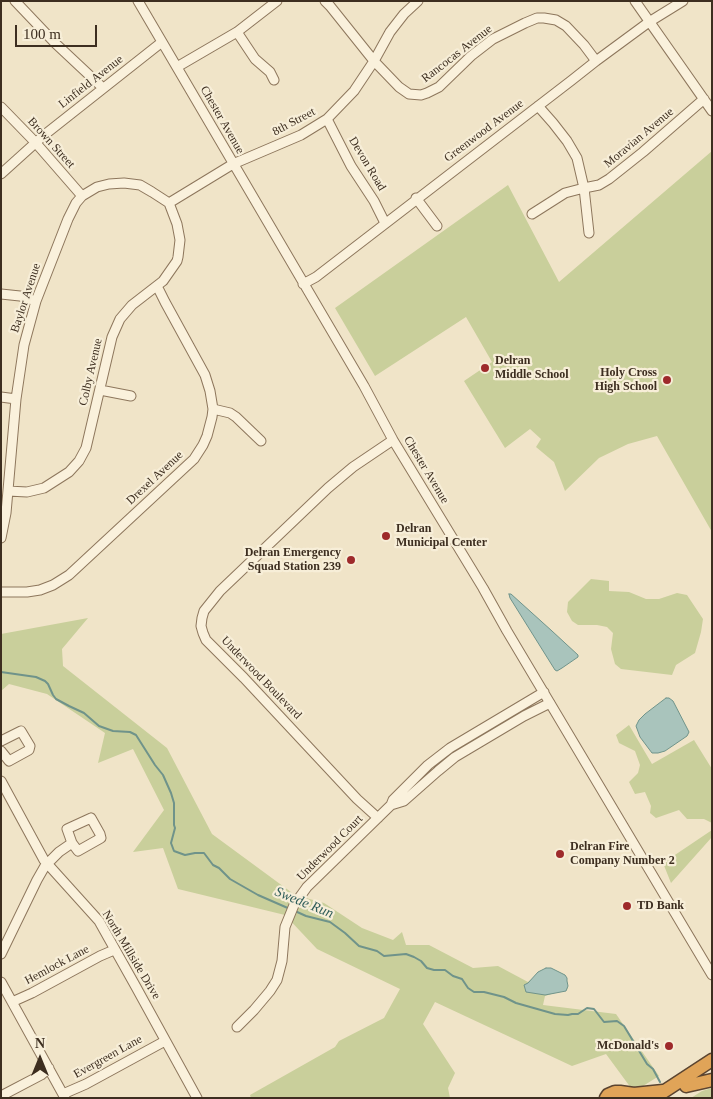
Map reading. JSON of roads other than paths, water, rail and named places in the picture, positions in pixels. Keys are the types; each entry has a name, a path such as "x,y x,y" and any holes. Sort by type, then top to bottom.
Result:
{"highway":[{"path":"606,1098 615,1092 667,1094 712,1060"},
{"path":"654,1098 686,1086 712,1070"},
{"path":"686,1086 712,1080"}],"street":[{"path":"15,1 55,43 103,88"},
{"name":"Chester Avenue","path":"138,1 364,386 393,440 483,588 712,975"},
{"path":"177,67 237,32 277,1"},
{"name":"Rancocas Avenue","path":"325,1 374,61 399,88 409,94 421,95 439,87 471,56 493,39 537,18 556,20 566,26 596,60"},
{"name":"8th Street","path":"168,203 233,164 301,135 327,119 354,91 390,32 404,14 418,1"},
{"path":"635,1 712,111"},
{"name":"Greenwood Avenue","path":"303,284 316,276 596,60 649,22 683,1"},
{"path":"237,32 255,59 270,72 274,80"},
{"name":"Linfield Avenue","path":"1,174 35,142 162,42"},
{"name":"Moravian Avenue","path":"532,214 565,194 599,185 609,179 704,99"},
{"path":"538,106 567,141 577,158 584,188 590,233"},
{"name":"Brown Street","path":"1,107 35,142 82,196"},
{"name":"Devon Road","path":"327,119 347,160 374,201 385,223"},
{"path":"82,196 97,187 124,182 140,186 168,203"},
{"name":"Baylor Avenue","path":"1,538 6,513 16,398 24,345 36,301 68,219 82,196"},
{"path":"416,198 437,226"},
{"name":"Colby Avenue","path":"8,491 27,492 44,488 69,472 86,448 112,337 120,319 132,305 163,281 177,262 180,240 177,224 168,203"},
{"name":"Drexel Avenue","path":"1,592 40,590 53,585 69,575 194,458 203,445 212,417 210,391 205,375 157,286"},
{"path":"1,294 20,296 36,301"},
{"path":"100,390 131,396"},
{"path":"1,397 16,398"},
{"path":"212,409 236,416 261,441"},
{"name":"Underwood Boulevard","path":"378,818 206,640 201,626 204,611 220,592 328,488 352,467 393,440"},
{"path":"378,818 428,765 450,748 544,692"},
{"path":"391,805 404,801 455,757 524,716 550,703"},
{"path":"1,741 21,731 30,746 29,750 9,761 1,752"},
{"name":"North Millside Drive","path":"1,781 47,864 95,917 197,1098"},
{"name":"Underwood Court","path":"237,1027 261,1002 277,980 282,961 285,927 294,905 307,887 378,818"},
{"path":"1,954 37,880 47,864 72,842"},
{"name":"Hemlock Lane","path":"12,1002 114,950"},
{"path":"1,982 64,1096"},
{"name":"Evergreen Lane","path":"64,1096 164,1041"},
{"path":"1,1096 41,1075 49,1068"}],"water":[{"path":"509,594 552,631 578,657 557,671 555,670"},
{"path":"666,698 673,701 689,732 687,736 665,751 652,753 640,737 636,726 645,714"},
{"path":"551,968 565,975 568,986 566,991 545,995 526,992 524,985 538,972"}],"waterway":[{"name":"Swede Run","path":"1,672 36,677 45,681 56,699 84,713 99,726 113,731 130,732 136,735 163,775 171,793 174,803 175,828 171,843 174,851 185,855 204,853 213,865 230,879 258,895 290,909"},
{"name":"Swede Run","path":"295,911 330,922 359,946 377,951 384,956 406,954 421,961 427,968 445,970 453,976 462,979 468,988 474,992 484,992 504,997 516,1003 555,1014 578,1014 587,1008 594,1009 604,1022 617,1021 624,1026 660,1082"}],"place":[{"name":"Delran Middle School","path":"485,368"},
{"name":"Holy Cross High School","path":"667,380"},
{"name":"Delran Municipal Center","path":"386,536"},
{"name":"Delran Emergency Squad Station 239","path":"351,560"},
{"name":"Delran Fire Company Number 2","path":"560,854"},
{"name":"TD Bank","path":"627,906"},
{"name":"McDonald's","path":"669,1046"}]}
